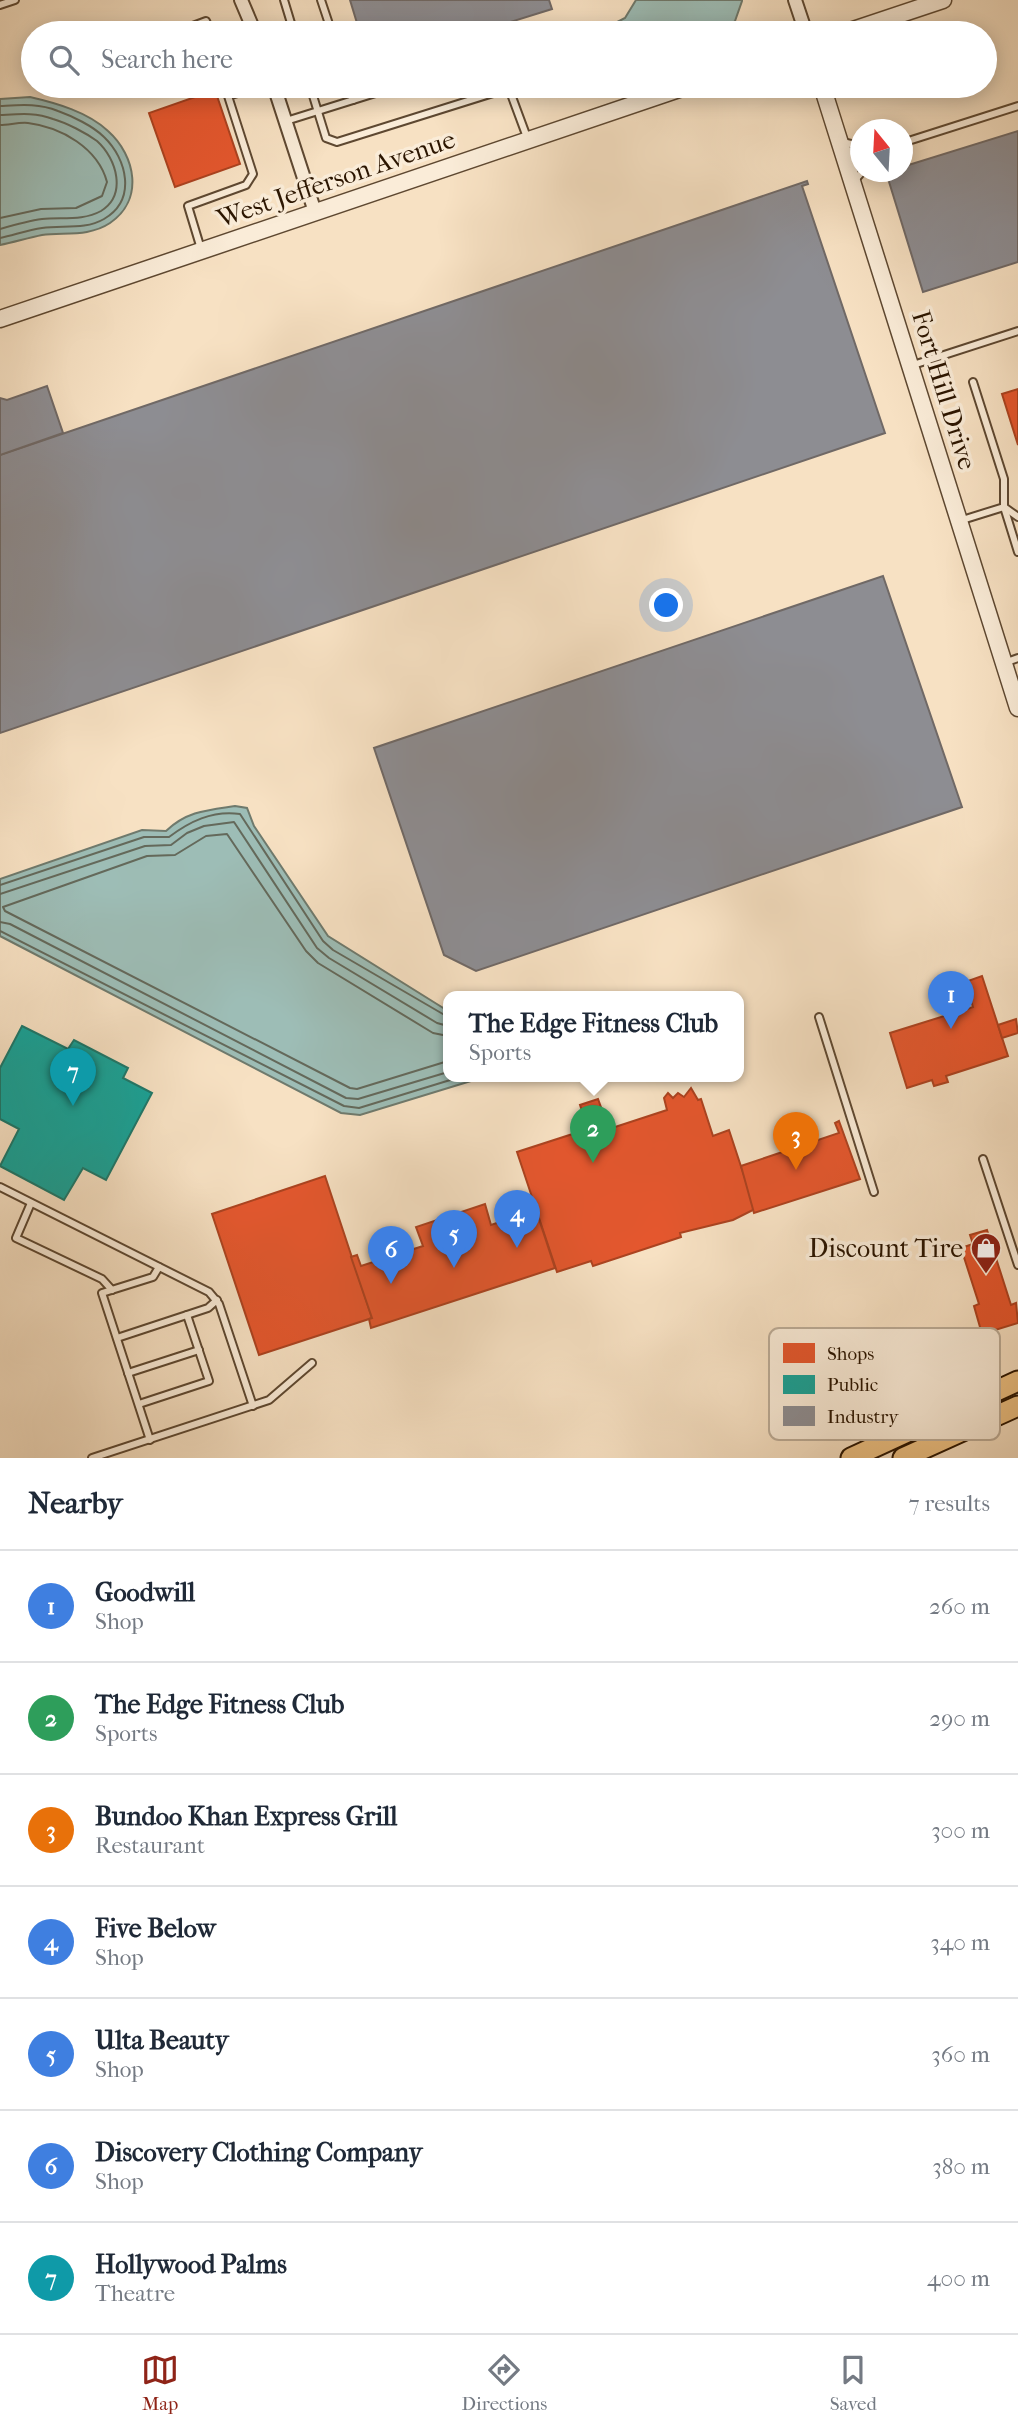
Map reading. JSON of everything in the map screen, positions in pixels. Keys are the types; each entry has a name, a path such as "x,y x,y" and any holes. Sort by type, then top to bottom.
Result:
{"main road":[{"path":"1000,1389 1018,1381"},
{"path":"1000,1414 1018,1406"},
{"path":"851,1458 890,1440"},
{"path":"903,1458 943,1440"}],"street":[{"path":"241,0 250,21"},
{"path":"795,0 802,21"},
{"path":"880,21 943,0"},
{"path":"278,98 315,212"},
{"name":"West Jefferson Avenue","path":"0,318 652,98"},
{"name":"Fort Hill Drive","path":"826,98 840,141 850,161"},
{"name":"Fort Hill Drive","path":"859,182 910,366 959,521 1011,661 1018,708"}],"lane":[{"path":"0,5 15,0"},
{"path":"284,0 290,21"},
{"path":"321,0 328,21"},
{"path":"202,250 188,206 246,185 253,174 229,98"},
{"path":"313,98 326,138 337,142 474,98"},
{"path":"286,121 359,98"},
{"path":"512,98 528,140"},
{"path":"913,139 1018,106"},
{"path":"840,141 850,144"},
{"path":"910,366 1018,331"},
{"path":"973,382 1004,479 1004,507 1018,552"},
{"path":"959,521 1004,507"},
{"path":"1004,507 1018,517"},
{"path":"819,1017 874,1192"},
{"path":"984,1159 1018,1265"},
{"path":"0,1187 209,1292 217,1300 253,1406"},
{"path":"31,1203 16,1238 102,1279 112,1290"},
{"path":"150,1440 102,1293 153,1277 159,1267"},
{"path":"117,1338 208,1308 217,1300"},
{"path":"139,1404 209,1381 187,1315"},
{"path":"128,1373 199,1350"},
{"path":"92,1458 269,1400 312,1363"}],"water":[{"path":"636,0 742,0 735,21 619,21 625,18"},
{"path":"34,98 61,105 81,113 108,131 118,141 130,165 132,190 121,213 110,223 94,230 42,235 0,245 0,99"},
{"path":"235,806 247,808 254,826 328,936 443,1008 443,1082 468,1082 360,1115 341,1113 0,936 0,879 142,830 166,831 182,819 198,812"}],"building: Shops":[{"path":"192,98 218,98 240,164 175,187 149,113"},
{"path":"1018,389 1018,445 1002,394"},
{"path":"982,976 1008,1056 946,1076 948,1082 934,1086 932,1080 907,1088 890,1033 973,1007 965,982"},
{"path":"1016,1019 1018,1033 1002,1038 998,1025"},
{"path":"691,1088 698,1100 701,1099 713,1136 729,1130 755,1209 733,1220 680,1233 681,1237 593,1266 591,1261 557,1272 517,1152 588,1129 580,1105 598,1099 609,1129 667,1110 664,1098 668,1093 673,1098 678,1093 684,1097"},
{"path":"839,1121 860,1179 754,1213 741,1166 839,1133 835,1123"},
{"path":"325,1176 372,1318 259,1355 212,1214"},
{"path":"485,1204 491,1225 536,1210 555,1268 371,1328 369,1319 372,1318 351,1257 357,1255 361,1266 423,1246 416,1227"},
{"name":"Discount Tire","path":"987,1230 1011,1305 1016,1303 1018,1323 1000,1328 980,1328 974,1306 979,1304 961,1248 973,1244 970,1235"}],"building: Public":[{"path":"22,1026 68,1049 74,1040 128,1068 123,1078 152,1093 106,1180 83,1168 64,1200 0,1166 19,1129 0,1119 0,1068"}],"building: Industry":[{"path":"350,0 549,0 552,9 514,21 356,21"},
{"path":"1018,131 1018,262 923,292 889,182 913,182 913,164"},
{"path":"807,181 808,184 802,186 885,433 0,733 0,455"},
{"path":"47,386 63,433 0,455 0,398 7,400"},
{"path":"883,576 962,807 476,971 444,955 374,748"}],"place":[{"name":"Goodwill","path":"951,1029"},
{"name":"Hollywood Palms","path":"73,1106"},
{"name":"The Edge Fitness Club","path":"593,1163"},
{"name":"Bundoo Khan Express Grill","path":"796,1170"},
{"name":"Five Below","path":"517,1248"},
{"name":"Ulta Beauty","path":"454,1268"},
{"name":"Discount Tire","path":"986,1275"},
{"name":"Discovery Clothing Company","path":"391,1284"}]}
